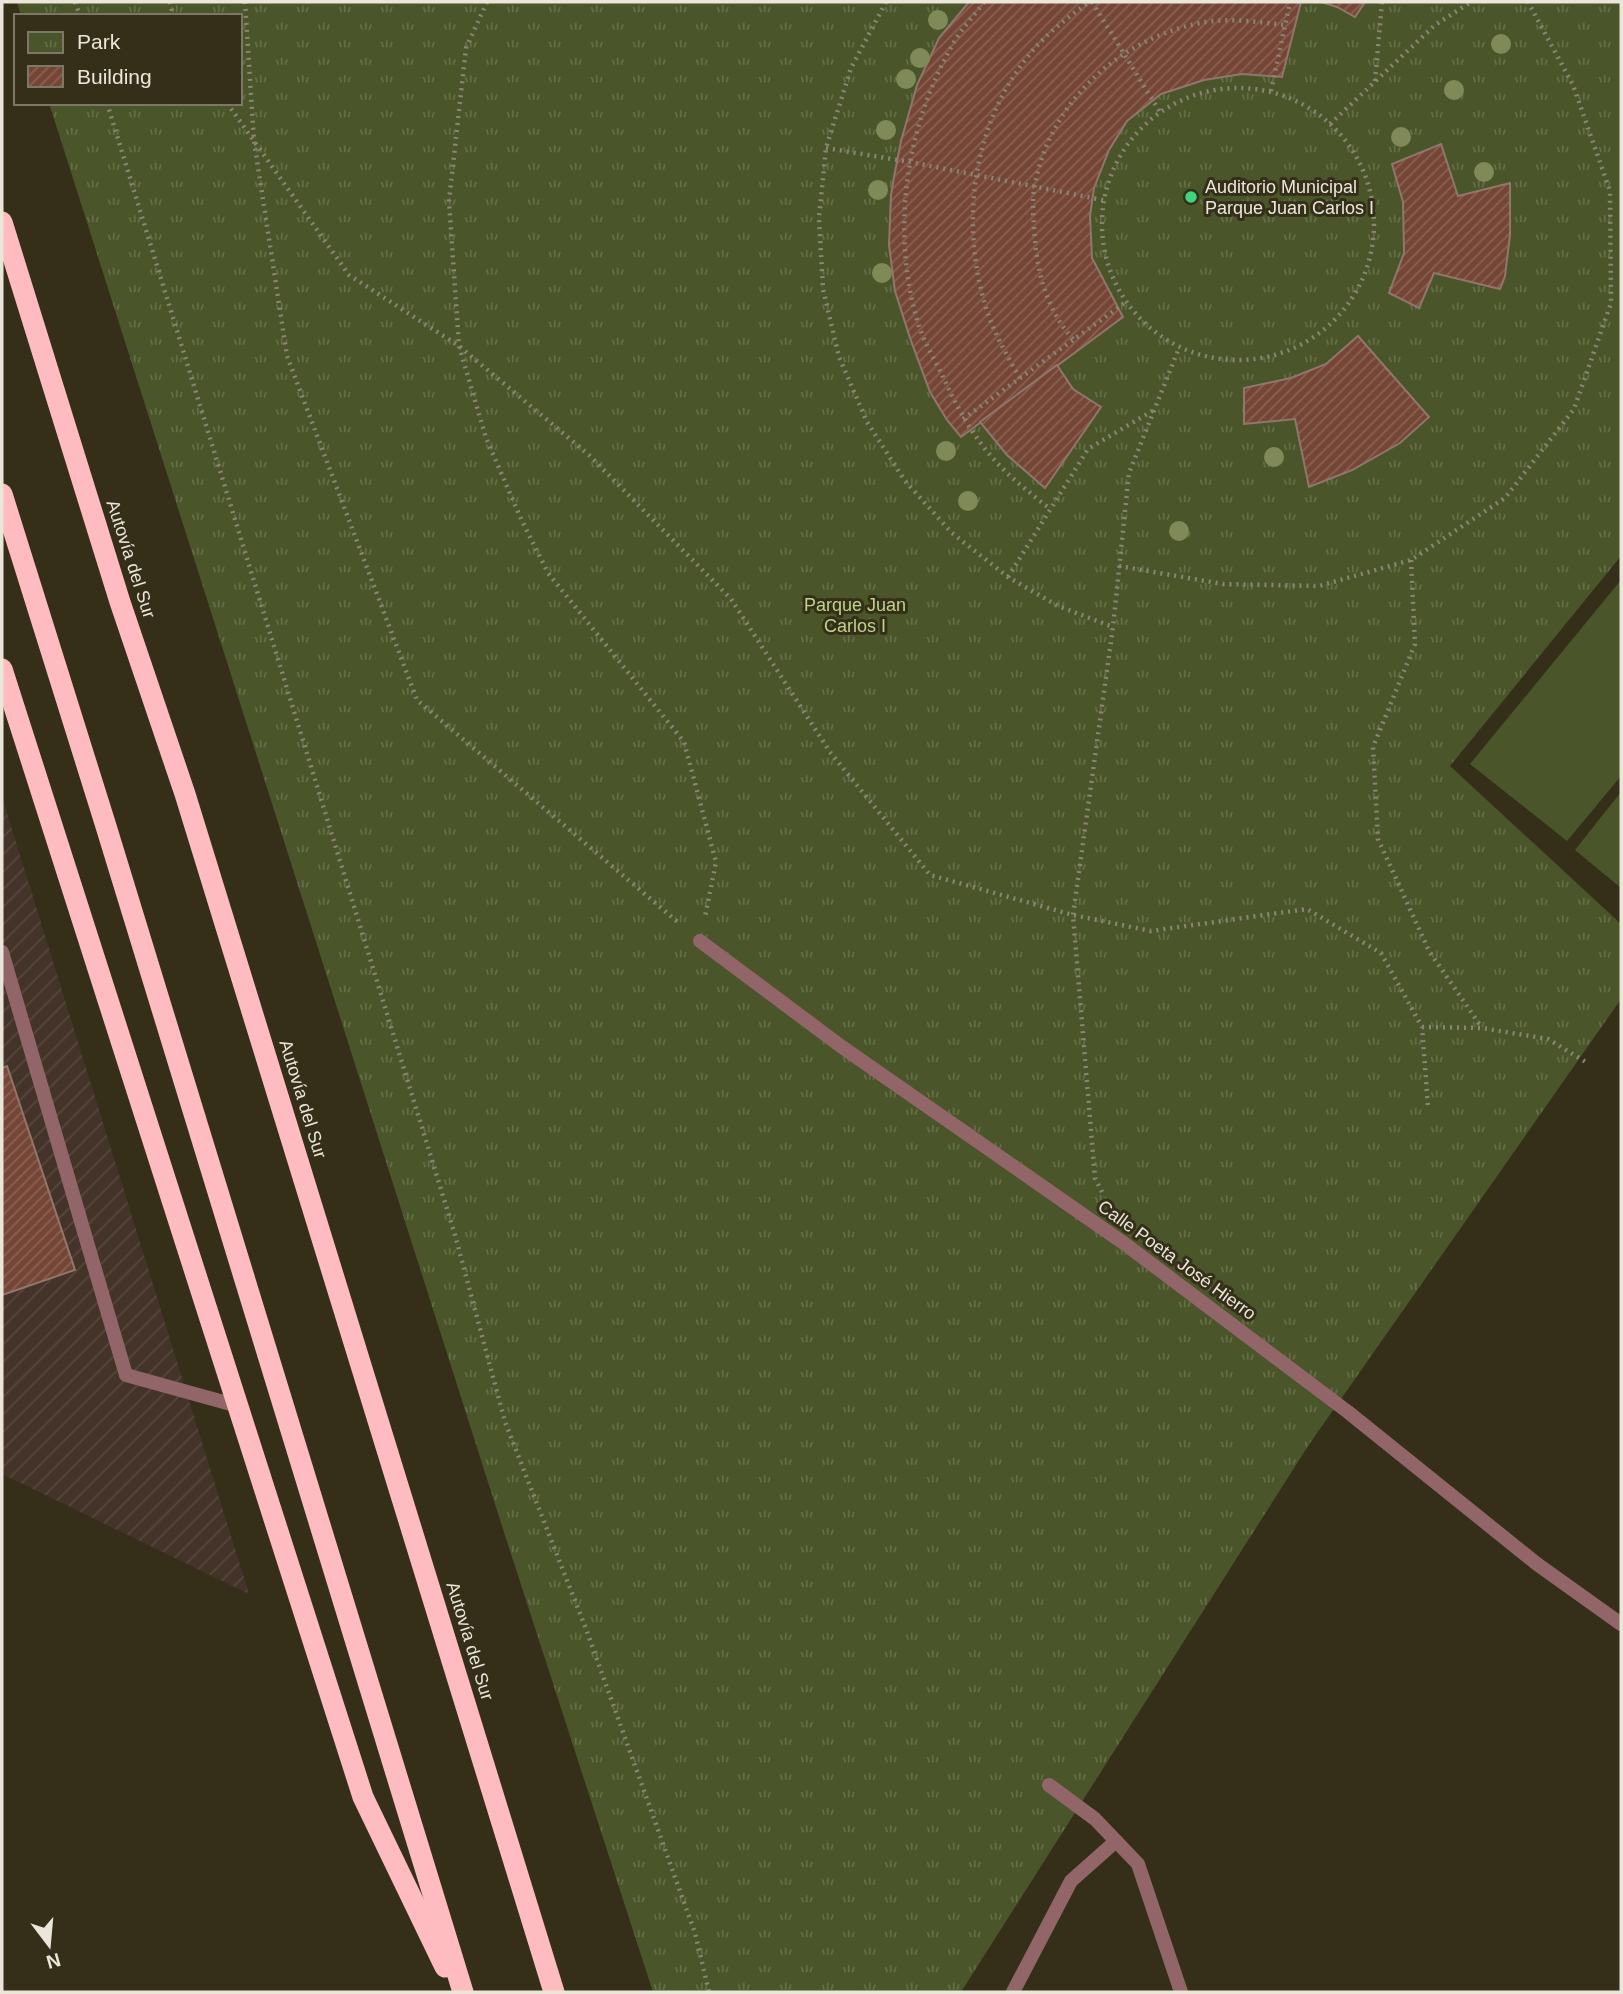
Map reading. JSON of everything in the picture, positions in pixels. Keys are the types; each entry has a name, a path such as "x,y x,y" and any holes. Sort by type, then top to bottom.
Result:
{"highway":[{"name":"Autovía del Sur","path":"2,222 120,603 186,794 554,1992"},
{"path":"2,494 106,823 463,1992"},
{"path":"2,669 363,1797 457,1992"}],"lane":[{"name":"Calle Poeta José Hierro","path":"700,941 842,1047 1125,1244 1348,1412 1537,1564 1621,1624"},
{"path":"2,952 126,1376 238,1406"},
{"path":"1049,1785 1095,1819 1138,1864 1181,1992"},
{"path":"1013,1992 1071,1881 1116,1841"}],"path":[{"path":"246,2 254,141 286,356 417,700 700,941 716,862 684,742 548,573 485,438 459,346 449,201 466,48 487,2"},
{"path":"886,2 851,68 826,148 819,218 823,289 839,357 867,422 905,481 952,534 1007,577 1058,606 1112,627"},
{"path":"984,2 953,43 933,84 919,123 905,204 908,283 920,328 963,419 991,456 1017,483 1050,509"},
{"path":"1020,378 984,303 977,275 973,239 975,175 987,130 1004,94 1025,59 1052,30 1090,2 1160,112"},
{"path":"1271,91 1290,2"},
{"path":"1374,82 1382,2"},
{"path":"1330,124 1435,25 1471,2"},
{"path":"1119,566 1223,584 1319,586 1411,560 1505,498 1574,409 1611,303 1610,191 1573,85 1528,2"},
{"path":"1073,340 1052,309 1043,285 1035,251 1034,186 1050,139 1070,103 1094,76 1124,53 1165,33 1207,22 1244,21 1285,25"},
{"path":"1244,87 1271,91 1296,100 1319,114 1339,132 1355,153 1367,177 1373,204 1371,257 1362,282 1348,305 1330,325 1308,341 1284,353 1258,359 1231,360 1205,356 1179,348 1156,334 1136,316 1126,302 1108,271 1102,244 1103,200 1113,166 1127,143 1145,123 1167,107 1191,96 1217,89 1244,87"},
{"path":"108,105 455,1235 505,1422 591,1642 695,1933 709,1992"},
{"path":"228,105 349,275 459,346 589,455 731,599 830,752 930,875 1073,915 1150,931 1307,909 1381,953 1422,1027 1428,1107"},
{"path":"826,148 1103,200"},
{"path":"963,419 1126,302"},
{"path":"1125,1244 1095,1178 1073,915 1112,627 1129,472 1179,348"},
{"path":"1007,577 1088,449 1154,409"},
{"path":"1411,560 1415,643 1373,747 1378,839 1429,951 1482,1028"},
{"path":"1422,1027 1482,1028 1548,1039 1589,1064"}],"shaded area":[{"path":"2,797 249,1594 2,1474"}],"green space":[{"name":"Parque Juan Carlos I","path":"17,2 1621,2 1621,556 1450,766 1621,924 1621,999 1308,1446 961,1992 653,1992 50,105 242,105 242,14 20,14"},
{"path":"1621,580 1621,776 1567,841 1470,764"},
{"path":"1621,792 1621,888 1575,850"}],"building":[{"path":"969,2 1301,2 1282,77 1242,74 1204,80 1161,94 1127,121 1109,150 1094,188 1090,216 1092,258 1123,317 961,437 930,392 895,291 889,245 894,177 917,85 939,38"},
{"path":"1321,2 1365,2 1355,17"},
{"path":"1441,144 1458,196 1510,183 1510,235 1505,276 1500,289 1434,273 1419,308 1389,293 1404,253 1403,202 1392,164"},
{"path":"1358,336 1429,417 1400,443 1352,470 1309,487 1295,419 1244,424 1244,388 1291,378 1326,364"},
{"path":"1057,365 1073,389 1101,407 1045,488 1007,455 980,422"},
{"path":"7,1066 75,1270 2,1295 2,1068"}],"place":[{"name":"Auditorio Municipal Parque Juan Carlos I","path":"1191,197"}]}
